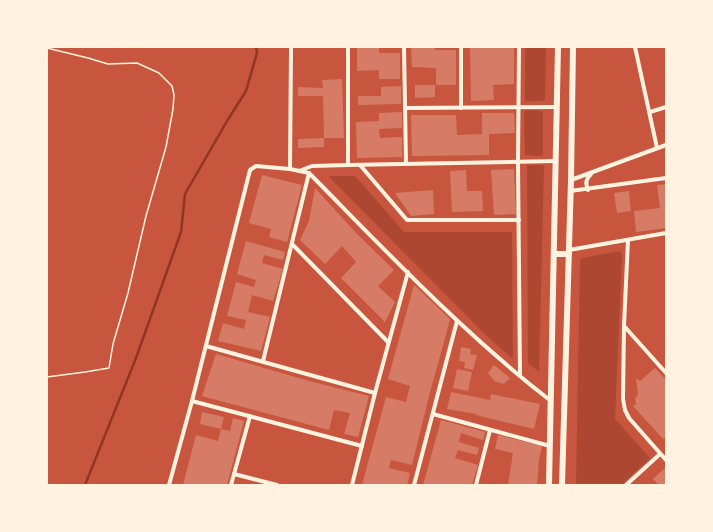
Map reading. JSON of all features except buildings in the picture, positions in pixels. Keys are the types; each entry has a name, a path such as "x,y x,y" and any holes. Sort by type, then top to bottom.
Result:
{"main road":[{"path":"549,485 558,47"},
{"path":"562,485 571,180 573,47"},
{"path":"554,254 569,252"}],"street":[{"path":"290,47 290,169"},
{"path":"348,47 348,165"},
{"path":"404,47 406,164"},
{"path":"461,47 461,108"},
{"path":"519,47 518,163 520,376"},
{"path":"635,47 657,148"},
{"path":"405,108 557,107"},
{"path":"650,112 666,107"},
{"path":"571,180 666,145"},
{"path":"299,171 312,166 518,163 556,161"},
{"path":"360,165 407,220 519,220"},
{"path":"169,485 192,401 250,170 256,166 290,169 309,174 457,321 551,401"},
{"path":"588,190 586,180 593,172"},
{"path":"263,361 293,245 309,174"},
{"path":"570,191 588,190 666,178"},
{"path":"569,252 666,233"},
{"path":"628,240 624,326 623,399 625,410 666,460"},
{"path":"293,245 388,342"},
{"path":"352,485 374,393 408,272"},
{"path":"414,485 457,321"},
{"path":"624,326 666,373"},
{"path":"206,346 374,393"},
{"path":"192,401 362,446"},
{"path":"433,414 550,446"},
{"path":"232,485 250,416"},
{"path":"476,485 490,430"},
{"path":"626,485 660,454"},
{"path":"234,474 277,485"}],"path":[{"path":"47,48 108,64 137,63 159,73 172,86 174,95 166,147 146,216 109,368 47,377"}],"shaded area":[{"path":"525,47 546,47 545,99 543,101 525,100"},
{"path":"526,110 543,112 543,154 541,156 525,155 524,112"},
{"path":"527,165 543,165 544,167 539,372 528,363"},
{"path":"355,176 404,232 512,232 513,359 489,338 329,177"},
{"path":"620,251 622,256 615,419 650,458 621,485 576,485 580,261 582,258"}],"waterway":[{"path":"85,485 136,358 181,232 185,194 246,91 257,53 256,47"}]}
